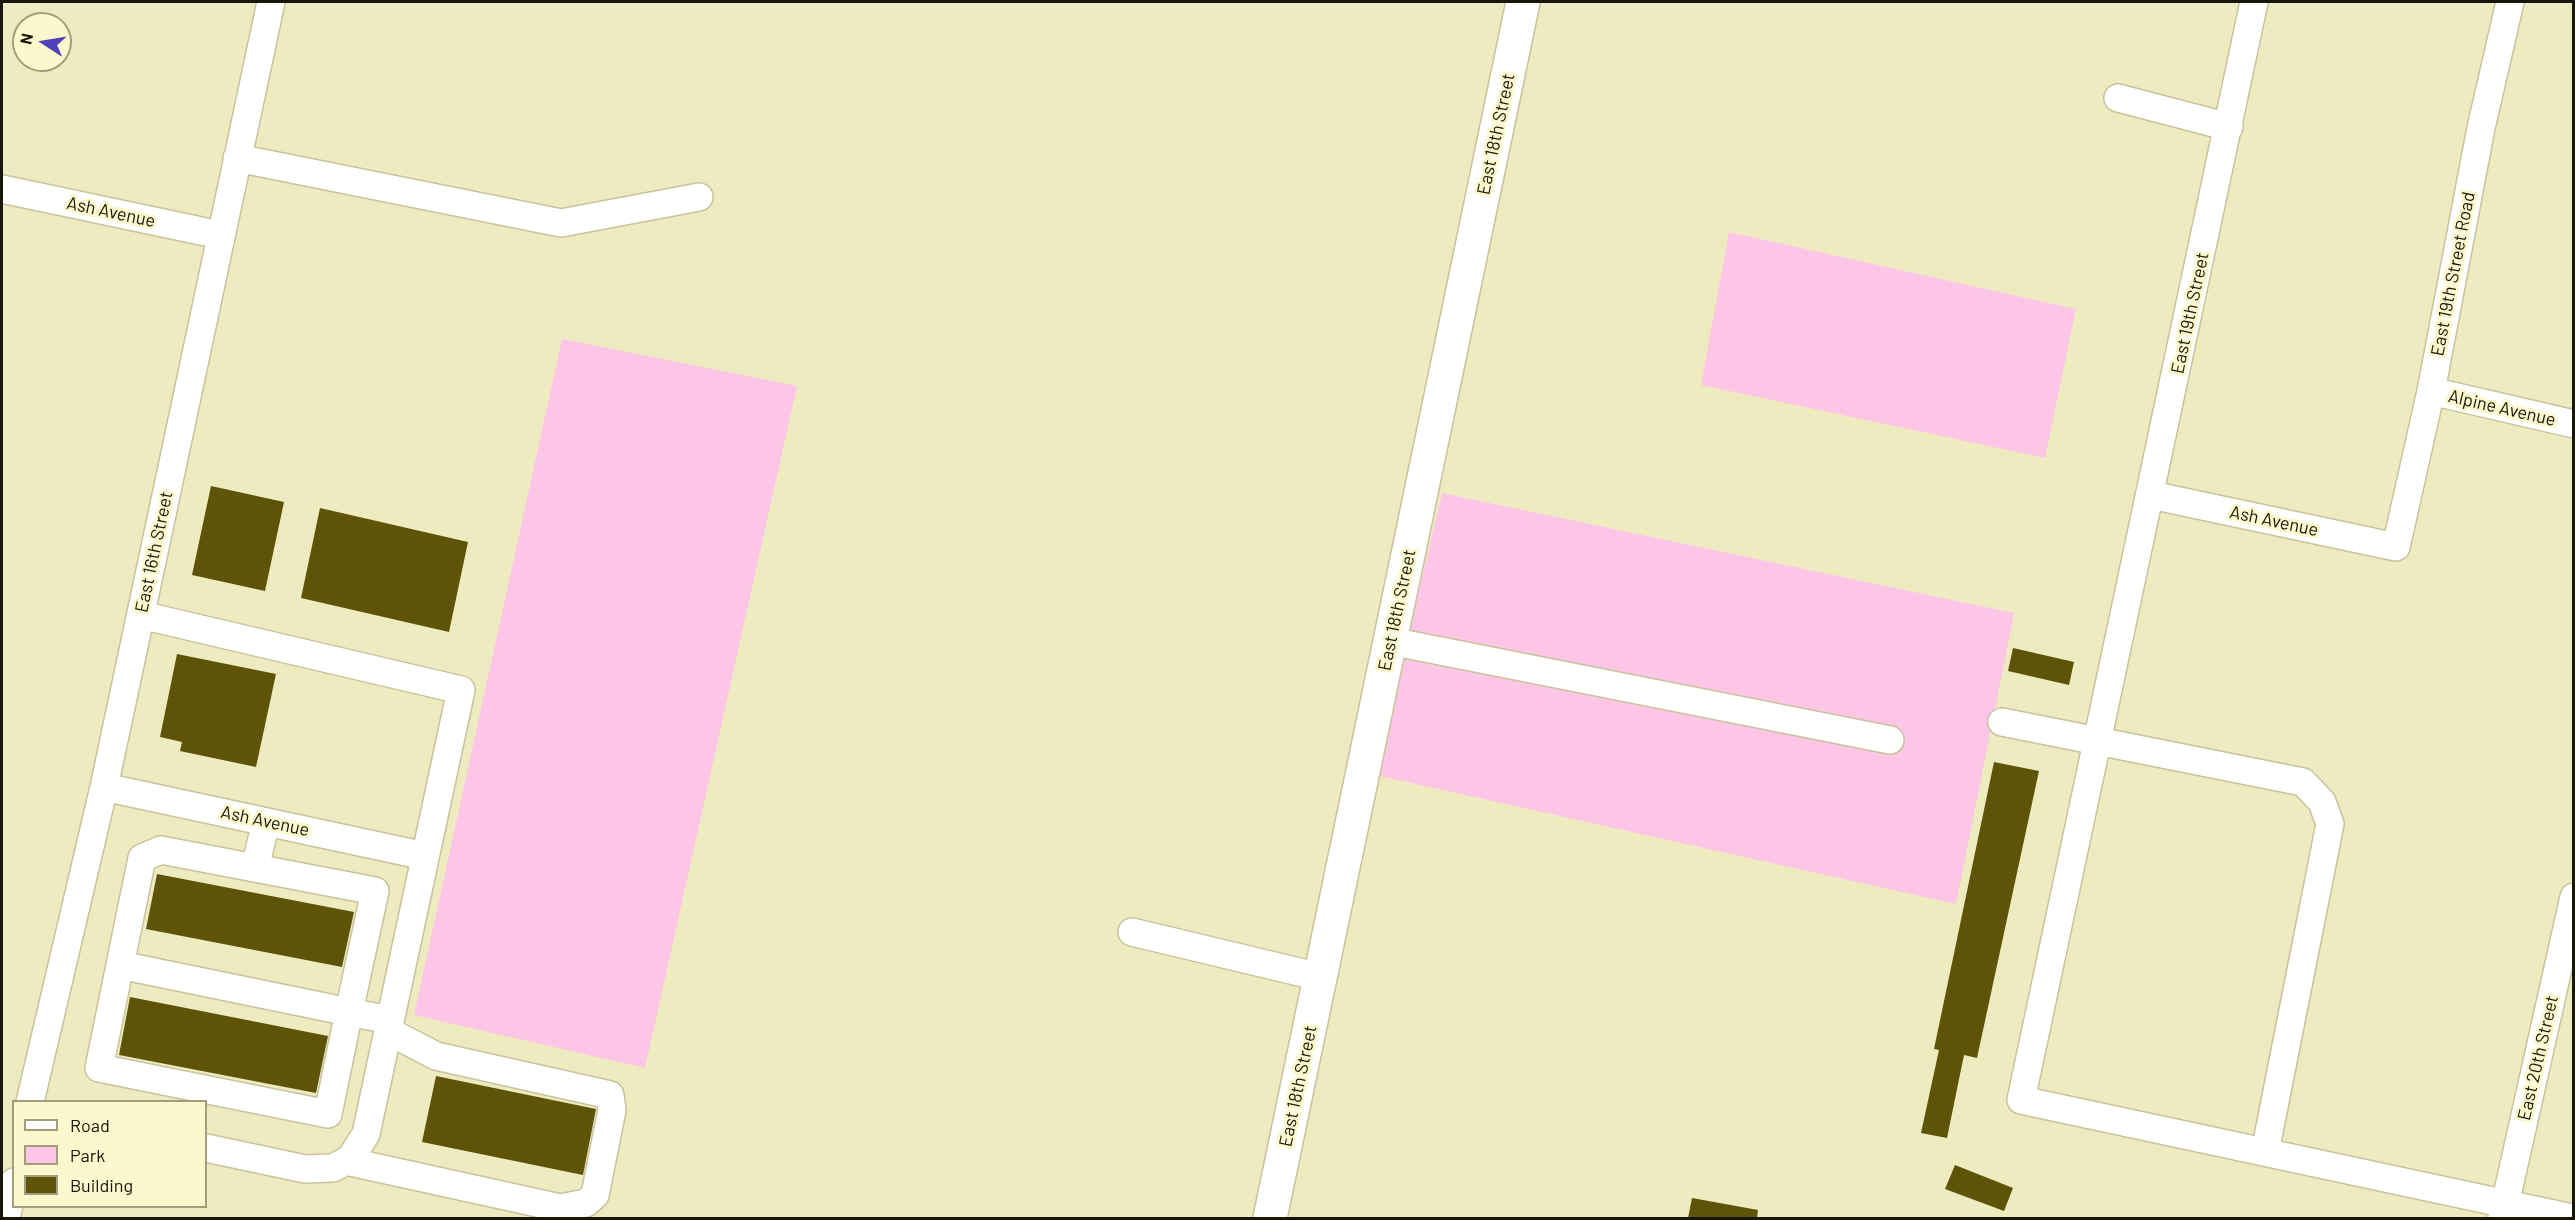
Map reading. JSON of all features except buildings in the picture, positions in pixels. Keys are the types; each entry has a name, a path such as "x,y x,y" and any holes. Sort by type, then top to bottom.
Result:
{"main road":[{"name":"East 18th Street","path":"1270,1218 1524,2"}],"street":[{"name":"East 16th Street","path":"30,1100 104,787 271,2"},
{"name":"East 19th Street","path":"2254,2 2021,1100 2265,1152"},
{"name":"East 19th Street Road","path":"2396,547 2430,391 2481,128 2510,2"},
{"path":"2118,98 2229,127"},
{"path":"237,158 561,224 699,197"},
{"name":"Ash Avenue","path":"2,189 220,235"},
{"name":"Alpine Avenue","path":"2430,391 2574,424"},
{"name":"Ash Avenue","path":"2151,495 2396,547"},
{"path":"141,615 461,690 366,1134 350,1159 333,1168 305,1169 207,1148"},
{"path":"1390,640 1890,740"},
{"path":"2002,722 2303,782 2322,802 2330,824 2265,1152 2504,1212 2572,1218"},
{"name":"Ash Avenue","path":"104,787 425,856"},
{"path":"255,868 266,822"},
{"path":"160,850 375,891 328,1114 196,1095 99,1068 120,965 142,858 160,850"},
{"name":"East 20th Street","path":"2504,1212 2574,897"},
{"path":"1132,932 1320,977"},
{"path":"120,965 349,1012 389,1026 436,1056 610,1095 612,1110 595,1195 586,1203 560,1208 346,1161"},
{"path":"6,1218 12,1191"}],"green space":[{"path":"1729,232 2076,309 2045,458 1701,385"},
{"path":"562,339 797,386 645,1068 414,1015"},
{"path":"1442,493 2014,613 1956,904 1375,775"}]}
